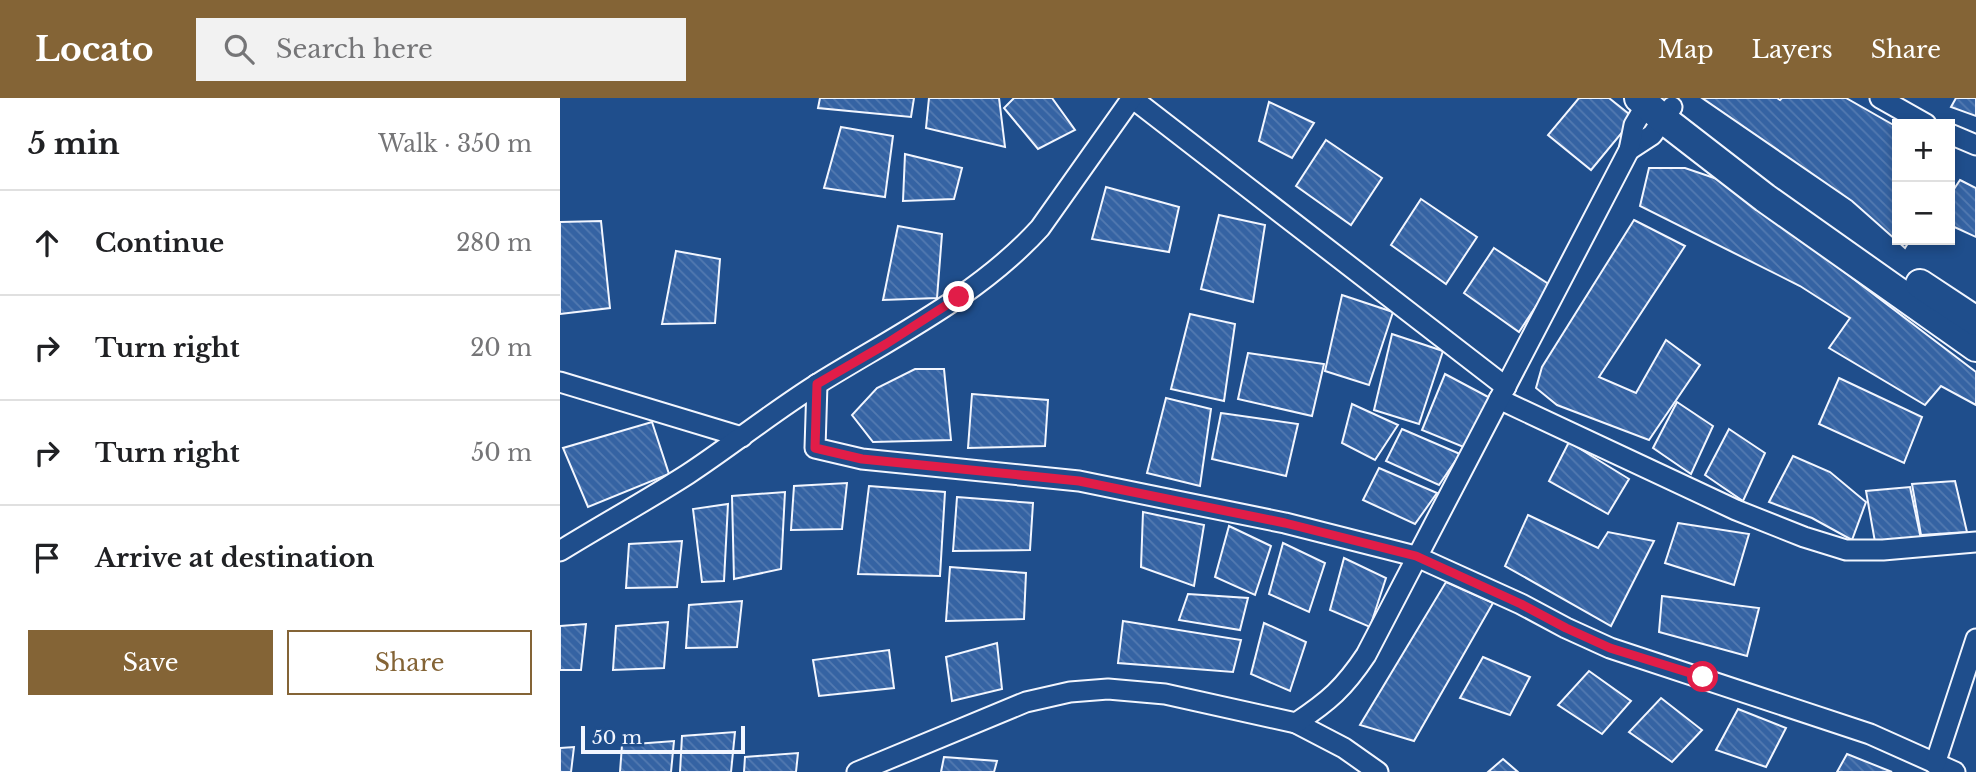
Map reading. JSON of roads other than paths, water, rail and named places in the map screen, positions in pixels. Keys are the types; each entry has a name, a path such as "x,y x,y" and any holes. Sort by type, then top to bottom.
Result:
{"main road":[{"path":"1655,104 1976,321"},
{"path":"1655,104 1766,198 1976,347"}],"street":[{"path":"560,551 685,476 817,384 959,297 1025,245 1040,228 1132,98 1503,393 1736,510 1804,537 1846,550 1883,550 1976,542"},
{"path":"1880,98 1917,119"},
{"path":"1296,723 1329,701 1349,681 1366,654 1629,150 1634,125 1655,104"},
{"path":"1955,136 1976,145"},
{"path":"560,382 743,436"},
{"path":"817,384 815,448 862,459 1079,481 1285,523 1416,556 1610,648 1870,734 1955,772"},
{"path":"1935,764 1976,642"},
{"path":"856,772 1026,702 1070,692 1108,689 1165,694 1296,723 1344,748 1378,772"}]}
